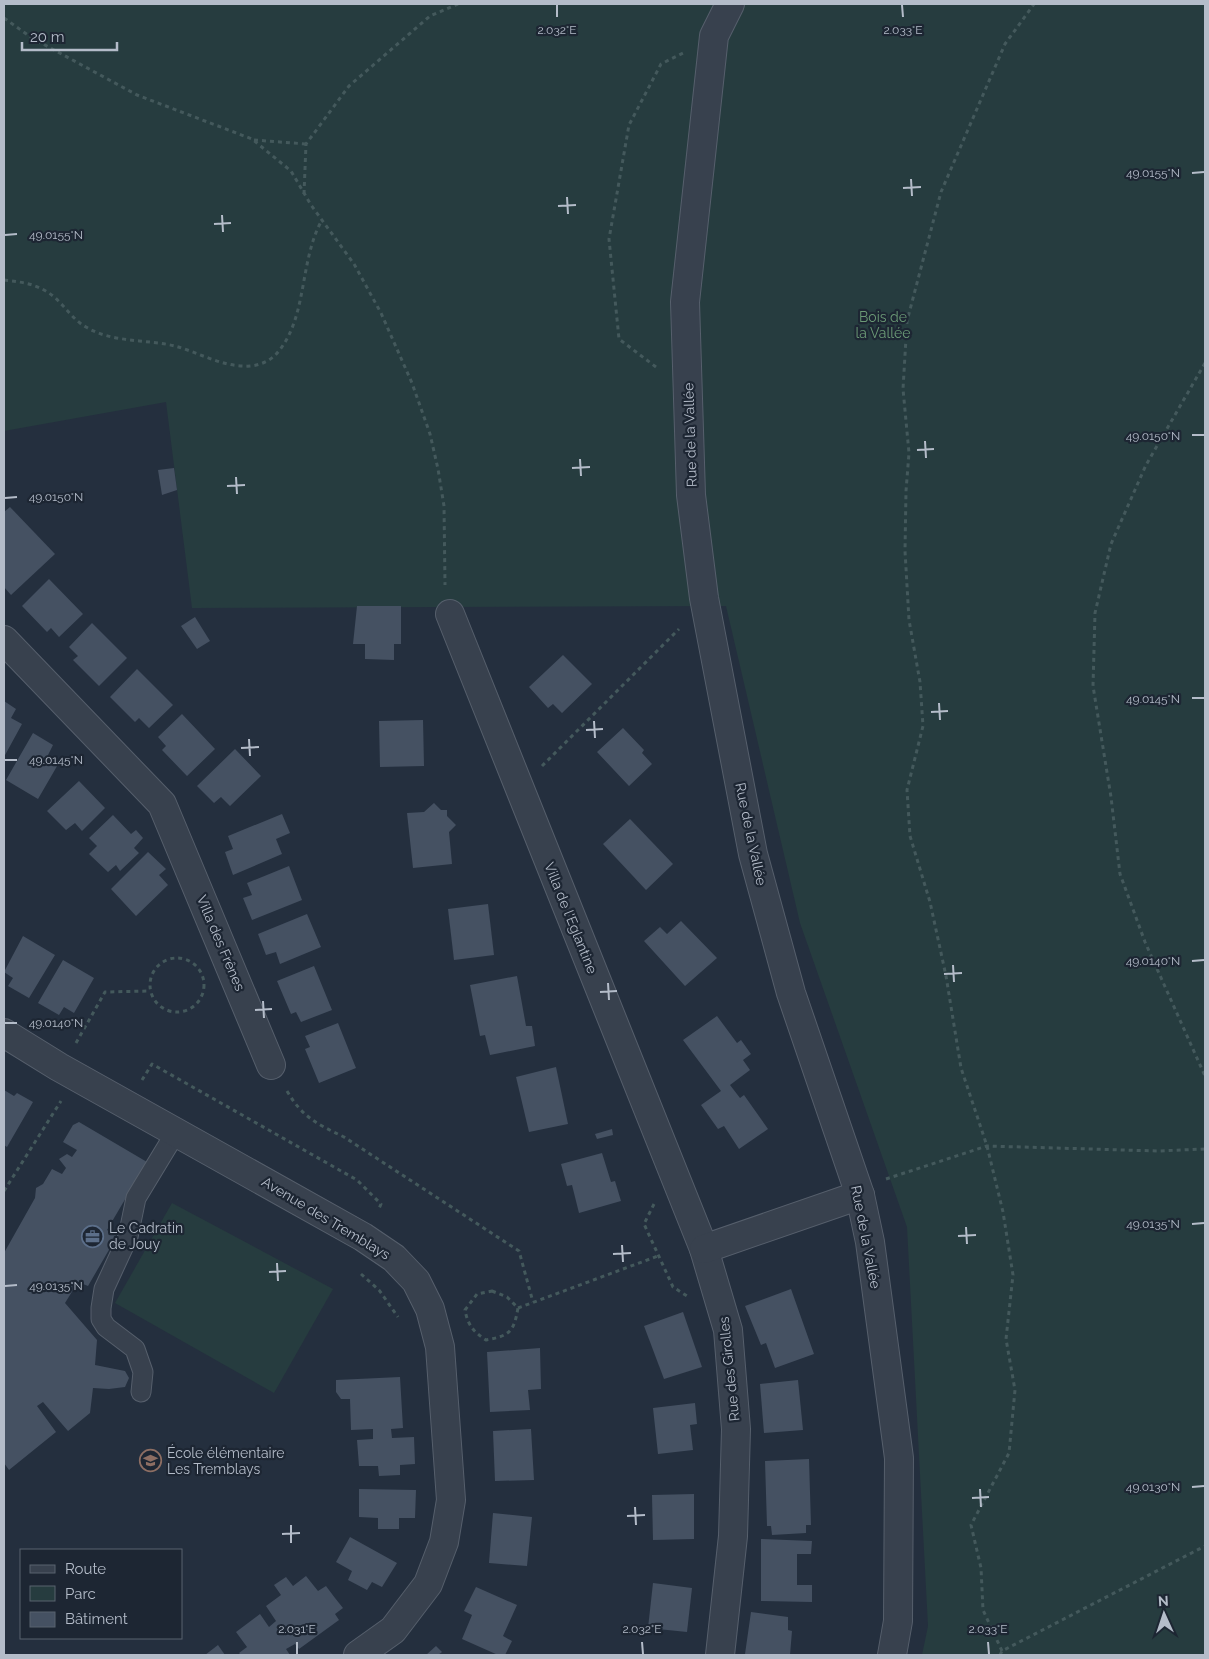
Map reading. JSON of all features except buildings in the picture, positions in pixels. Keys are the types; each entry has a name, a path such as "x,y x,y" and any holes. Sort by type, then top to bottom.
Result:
{"street":[{"name":"Rue de la Vallée","path":"730,4 714,36 685,302 691,495 704,598 753,854 791,993 860,1195 874,1268 899,1458 898,1621 892,1655"},
{"name":"Villa de l'Eglantine","path":"450,614 704,1250"},
{"name":"Villa des Frênes","path":"4,640 162,804 271,1064"},
{"name":"Avenue des Tremblays","path":"4,1033 76,1076 363,1237 394,1258 416,1281 430,1308 440,1347 451,1500 444,1542 428,1584 393,1630 358,1655"},
{"path":"704,1250 860,1195"},
{"name":"Rue des Girolles","path":"704,1250 728,1330 736,1429 733,1536 720,1655"}],"lane":[{"path":"141,1392 143,1372 135,1349 106,1327 101,1319 101,1308 104,1289 128,1237 136,1198 176,1132"}],"path":[{"path":"304,194 306,144 349,86 430,16 458,4"},
{"path":"1002,1651 983,1610 981,1568 971,1525 1009,1453 1015,1390 1006,1339 1013,1275 1003,1212 987,1146 961,1068 946,976 930,902 910,836 907,790 923,726 920,682 909,620 905,551 909,453 903,388 907,321 941,192 1005,44 1034,4"},
{"path":"4,18 32,38 137,95 252,139 306,144"},
{"path":"688,391 619,339 609,239 629,125 642,99 661,64 714,36"},
{"path":"252,139 291,172 304,194 354,264 380,313 412,383 430,434 438,469 444,506 445,585 450,614"},
{"path":"4,280 32,283 53,296 86,327 103,335 174,346 241,366 254,366 267,361 278,353 287,336 301,294 312,237 322,220"},
{"path":"1205,363 1146,465 1111,544 1095,614 1093,686 1120,874 1145,942 1205,1076"},
{"path":"552,755 666,644"},
{"path":"168,959 188,960 200,970 204,986 199,1001 187,1011 171,1012 157,1005 150,991 153,971 168,959"},
{"path":"80,1036 105,992 150,991"},
{"path":"271,1064 297,1108 314,1123 344,1137 518,1251 533,1302"},
{"path":"4,1191 76,1076"},
{"path":"883,1180 987,1146 1158,1151 1205,1149"},
{"path":"644,1224 650,1208 655,1202"},
{"path":"518,1308 658,1256"},
{"path":"492,1290 507,1297 518,1308 512,1330 502,1337 486,1340 474,1332 467,1322 465,1310 477,1294 492,1290"},
{"path":"1000,1655 1002,1651 1205,1546"}],"green space":[{"name":"Bois de la Vallée","path":"4,4 1205,4 1205,1655 922,1655 928,1626 907,1227 800,923 726,606 192,608 166,402 4,431"},
{"path":"172,1203 333,1289 274,1393 115,1303"}],"place":[{"name":"Le Cadratin de Jouy","path":"93,1236"},
{"name":"École élémentaire Les Tremblays","path":"151,1461"}]}
